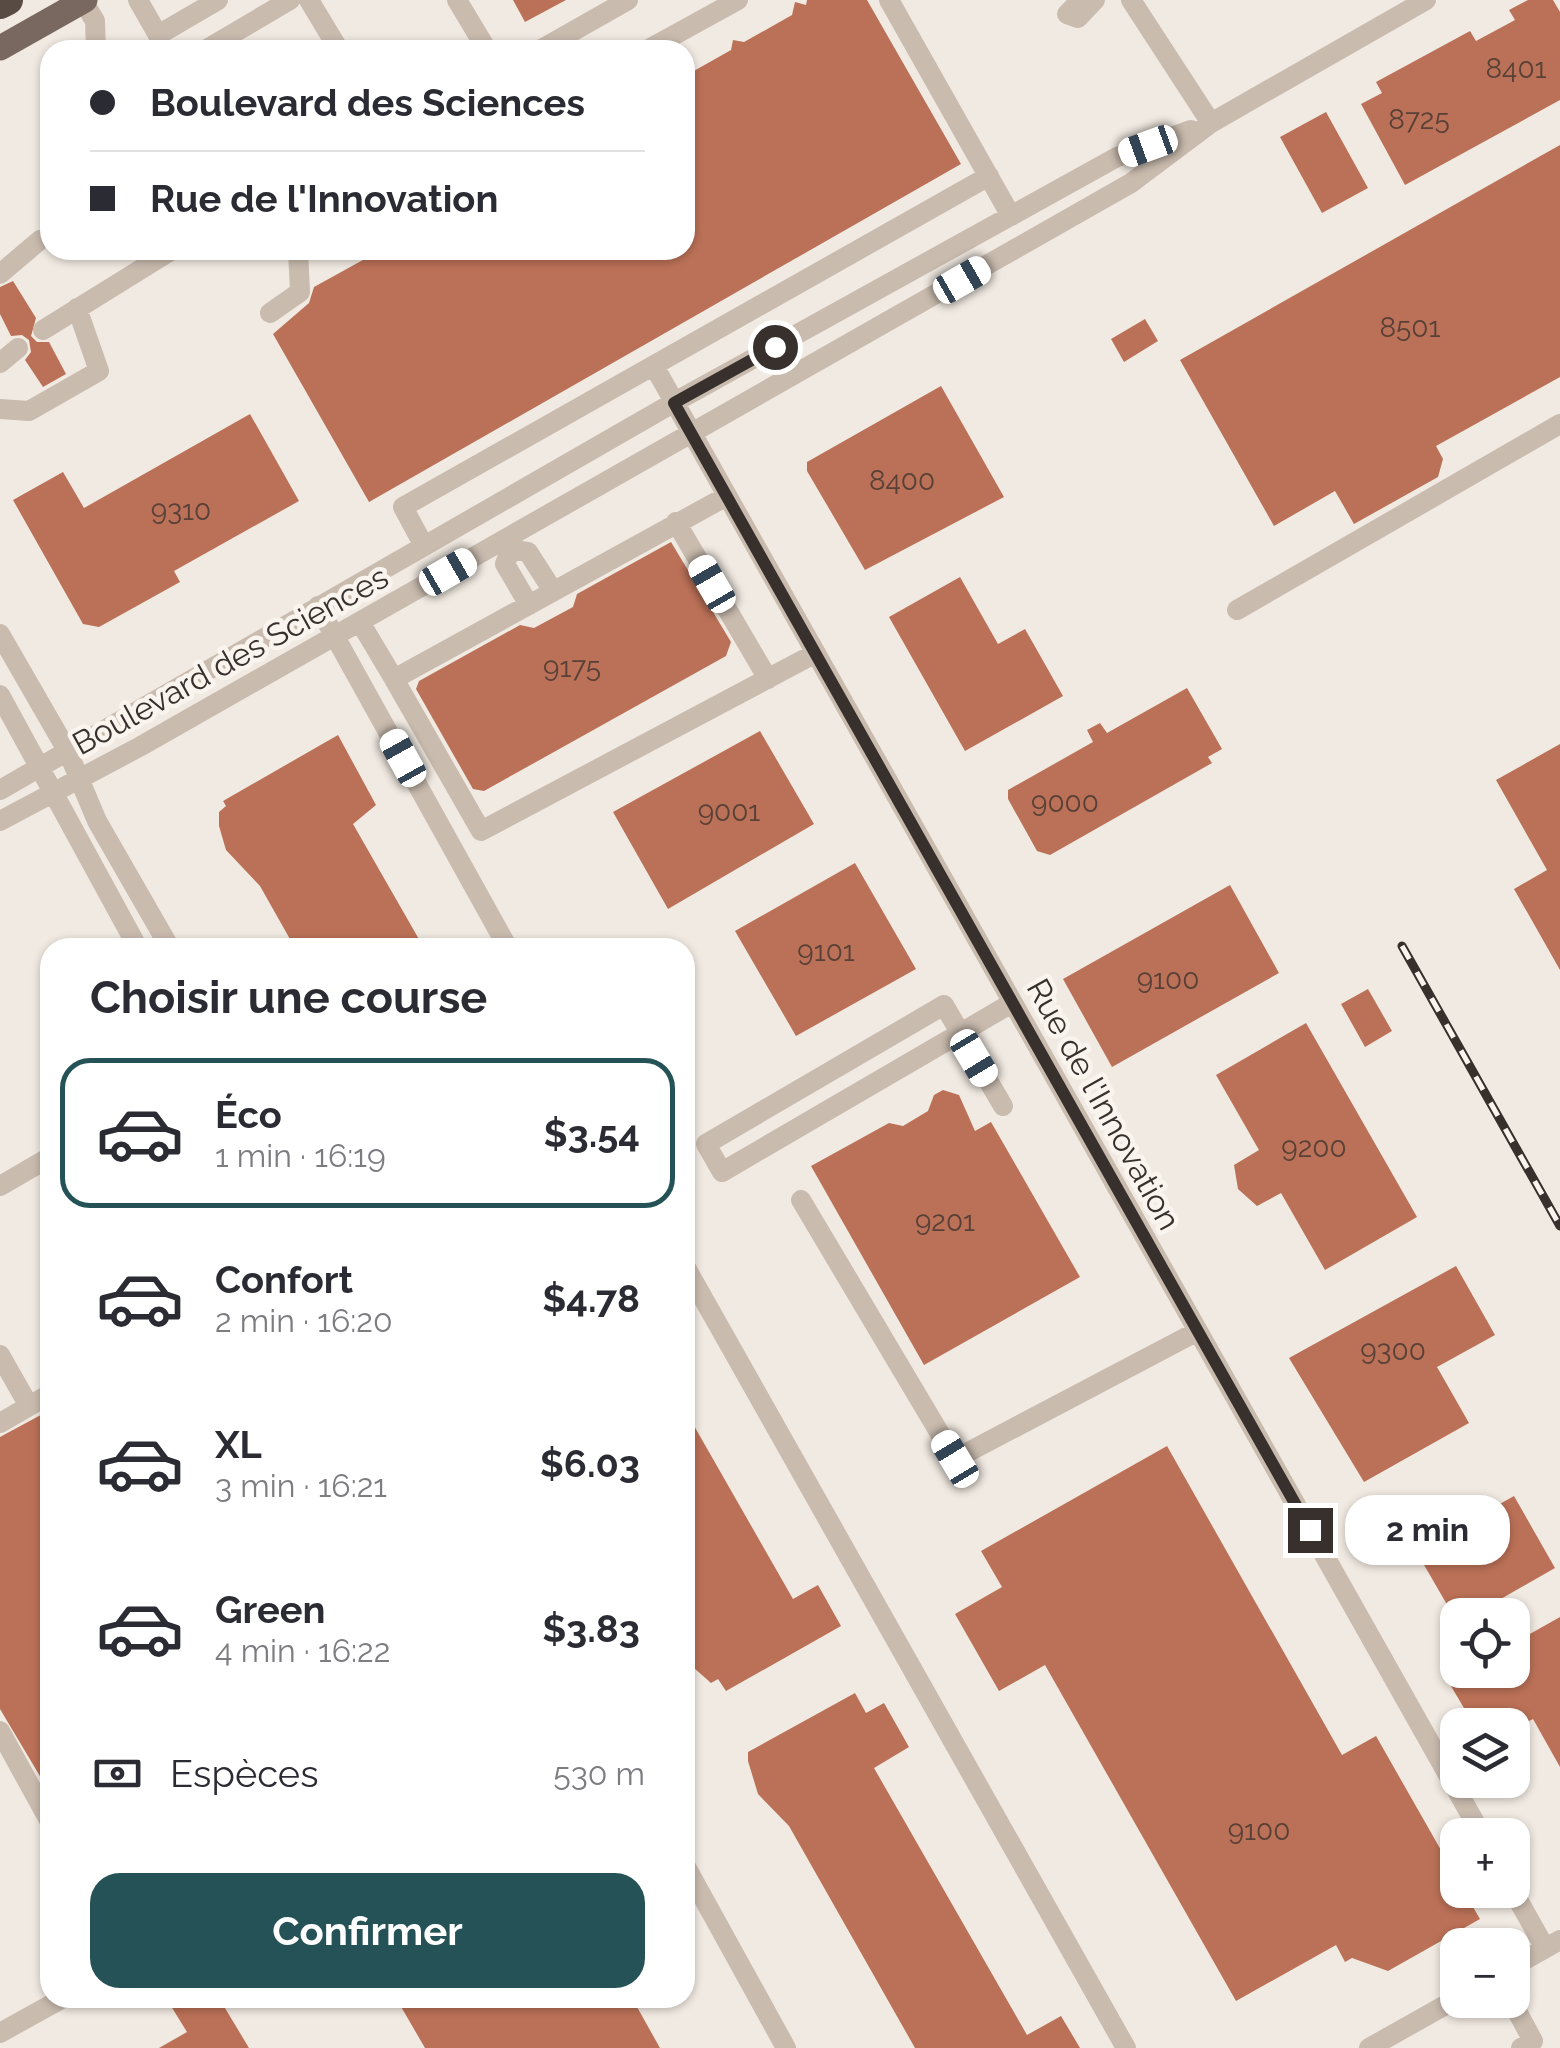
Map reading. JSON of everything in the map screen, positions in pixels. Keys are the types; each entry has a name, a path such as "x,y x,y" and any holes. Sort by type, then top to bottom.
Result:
{"highway":[{"path":"0,4 8,0"}],"main road":[{"path":"0,48 84,0"}],"street":[{"path":"84,0 97,30 96,40"},
{"path":"138,0 160,40"},
{"path":"166,40 218,0"},
{"path":"222,40 290,0"},
{"path":"309,0 331,40"},
{"path":"458,0 481,40"},
{"path":"558,40 628,0"},
{"path":"665,40 738,0"},
{"path":"888,0 1011,216"},
{"path":"1069,11 1078,18 1096,0"},
{"path":"1131,0 1211,123"},
{"name":"Boulevard des Sciences","path":"0,822 508,544 692,434 1131,184 1211,123 1426,0"},
{"name":"Boulevard des Sciences","path":"0,790 674,403 1117,157 1211,123"},
{"path":"424,546 403,507 989,176"},
{"path":"0,274 40,240"},
{"path":"43,330 156,260"},
{"path":"270,313 300,292 298,260"},
{"path":"0,409 29,410 99,371 77,308"},
{"path":"0,362 18,348"},
{"name":"Rue de l'Innovation","path":"654,366 1472,1818"},
{"path":"1238,610 1560,424"},
{"path":"394,679 727,496"},
{"path":"676,522 768,678"},
{"path":"529,605 504,564 508,544 528,552 553,590"},
{"path":"318,606 502,938"},
{"path":"360,622 482,831 816,653"},
{"path":"0,634 68,752 97,821 164,938"},
{"path":"0,695 132,938"},
{"path":"1003,1106 960,1034 944,1005 706,1144 722,1172 960,1034 1012,1002"},
{"path":"0,1186 40,1164"},
{"path":"802,1200 955,1459 1198,1330"},
{"path":"695,1284 1126,2048"},
{"path":"0,1355 29,1406"},
{"path":"0,1423 40,1400"},
{"path":"0,1731 40,1804"},
{"path":"695,1884 786,2048"},
{"path":"1526,1908 1552,1944 1530,1957"},
{"path":"0,2033 44,2008"},
{"path":"1369,2048 1440,2008"},
{"path":"1521,2018 1533,2041 1521,2048"}],"building":[{"path":"513,0 566,0 525,22"},
{"path":"807,0 867,0 961,164 369,502 273,334 309,303 314,287 363,260 695,260 695,70 731,50 733,40 744,42 792,15 795,2 806,5"},
{"path":"1528,0 1553,0 1560,12 1560,100 1405,185 1361,104 1382,93 1376,82 1470,31 1476,41 1515,20 1509,10"},
{"path":"1326,112 1368,188 1322,213 1280,137"},
{"path":"1560,145 1560,377 1436,446 1443,459 1438,477 1354,524 1335,491 1274,526 1180,360"},
{"path":"13,281 36,318 31,336 37,342 49,342 66,374 43,387 25,360 31,352 29,340 22,335 11,336 0,314 0,287"},
{"path":"1145,319 1158,341 1124,362 1111,339"},
{"path":"941,386 1004,497 865,570 807,471 807,462"},
{"path":"250,414 299,501 174,571 180,582 99,627 83,624 13,500 63,472 84,508"},
{"path":"671,542 731,642 726,656 484,791 473,789 416,689 419,681 520,625 534,628 573,607 577,594"},
{"path":"960,577 998,644 1025,629 1063,696 965,751 889,617"},
{"path":"1187,688 1222,749 1208,757 1212,763 1050,855 1037,851 1008,799 1008,790 1093,742 1087,730 1100,723 1107,733"},
{"path":"760,731 814,824 668,909 613,812"},
{"path":"338,735 376,805 353,824 418,938 289,938 260,886 226,850 219,826 219,812 226,806 223,801"},
{"path":"1560,744 1560,970 1514,889 1547,870 1496,780"},
{"path":"855,863 916,969 796,1036 735,931"},
{"path":"1230,885 1279,973 1112,1067 1063,979"},
{"path":"1368,989 1392,1031 1365,1047 1341,1004"},
{"path":"1306,1023 1417,1217 1325,1270 1281,1193 1257,1206 1238,1189 1234,1165 1259,1150 1216,1075"},
{"path":"943,1090 959,1095 975,1131 991,1122 1080,1277 924,1365 811,1166 889,1123 903,1126 928,1111 934,1095"},
{"path":"1456,1266 1495,1335 1437,1367 1469,1423 1364,1482 1289,1358"},
{"path":"40,1415 40,1776 0,1709 0,1437"},
{"path":"695,1428 793,1599 818,1585 841,1626 726,1691 718,1679 711,1683 695,1669"},
{"path":"1167,1446 1342,1755 1376,1736 1440,1848 1440,1908 1474,1908 1480,1919 1464,1928 1440,1928 1440,1942 1388,1971 1352,1958 1345,1962 1336,1945 1236,2001 1045,1665 999,1691 955,1614 1002,1587 981,1551"},
{"path":"1514,1496 1555,1568 1503,1598 1443,1598 1416,1551"},
{"path":"1560,1617 1560,1767 1533,1719 1530,1721 1530,1708 1464,1708 1452,1688 1530,1688 1530,1634"},
{"path":"855,1693 866,1713 884,1703 909,1747 874,1768 1027,2035 1061,2016 1080,2048 915,2048 789,1826 758,1794 748,1761 748,1752"},
{"path":"172,2008 225,2008 249,2048 159,2048 187,2032"},
{"path":"402,2008 638,2008 660,2048 425,2048"}],"railway":[{"path":"1402,946 1560,1226"}],"route":[{"path":"775,347 674,403 1310,1530"}]}
